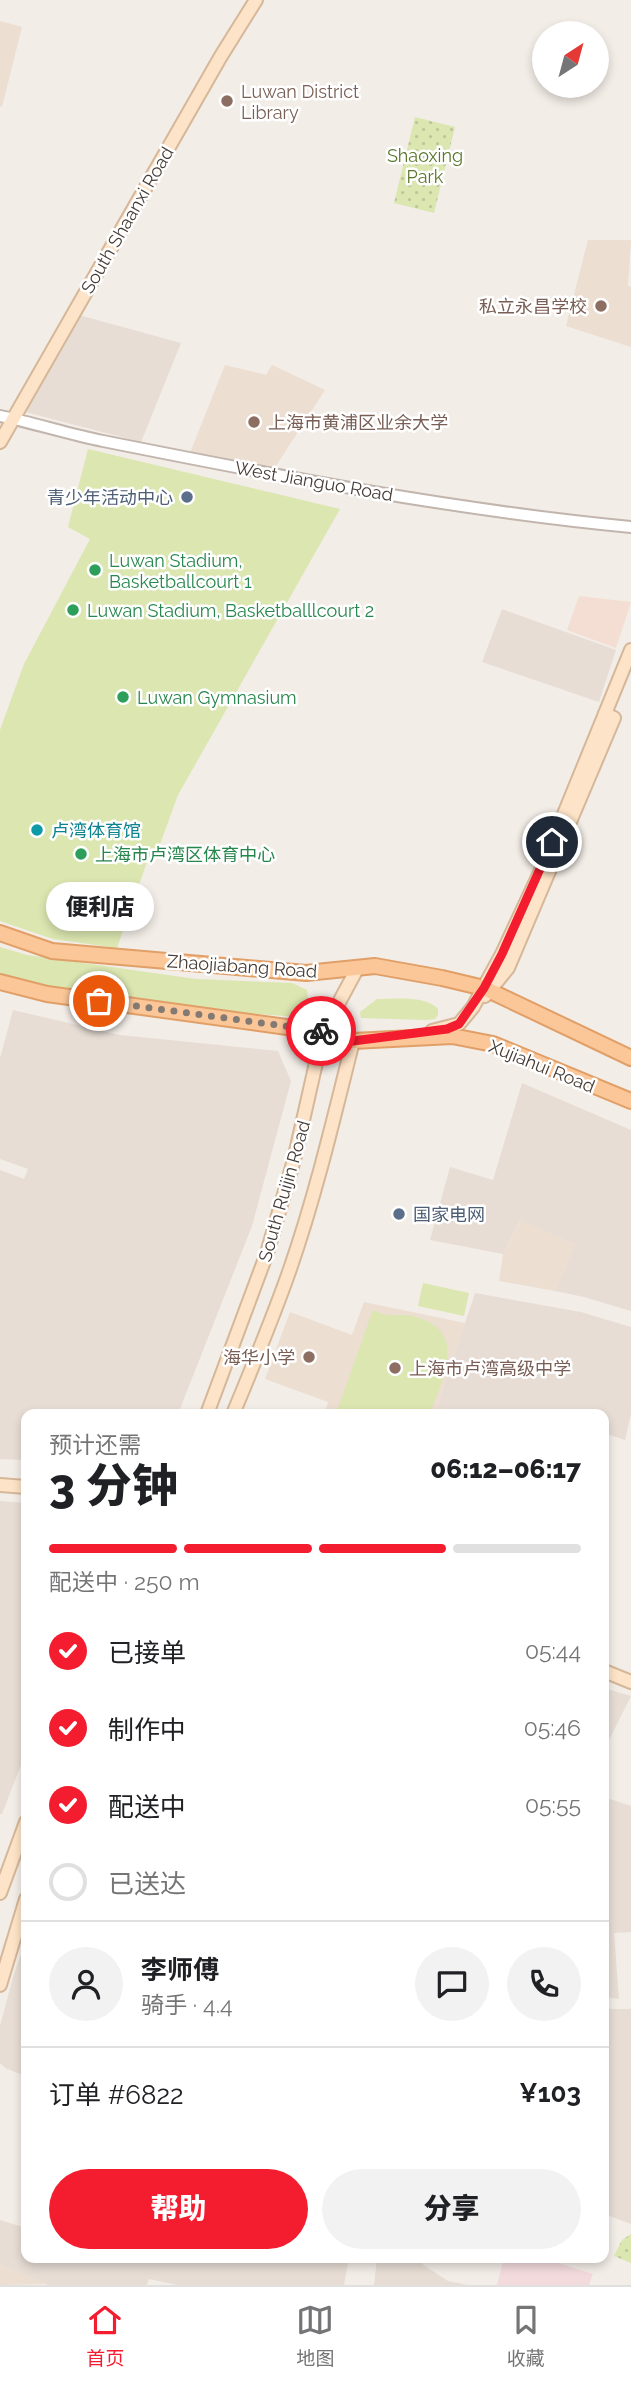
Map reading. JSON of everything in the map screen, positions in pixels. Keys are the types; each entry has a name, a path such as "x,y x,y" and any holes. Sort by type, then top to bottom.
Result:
{"main road":[{"name":"South Shaanxi Road","path":"0,442 7,418 256,0"},
{"path":"0,982 47,994 323,1032 353,1041 447,1029 459,1024 508,968 610,716 631,650"},
{"name":"Zhaojiabang Road","path":"0,933 52,951 306,973 375,966 488,989"},
{"name":"South Ruijin Road","path":"209,1409 267,1253 295,1160 323,1032 358,969"},
{"path":"488,989 631,1058"},
{"name":"Xujiahui Road","path":"353,1041 452,1036 493,1044 631,1101"},
{"name":"South Ruijin Road","path":"235,1409 266,1335 298,1245 316,1187 353,1041"},
{"path":"0,1485 21,1486"},
{"path":"609,1673 631,1682"},
{"path":"0,1893 21,1836"},
{"path":"0,1985 21,1916"}],"street":[{"name":"West Jianguo Road","path":"7,418 98,440 316,482 425,501 631,527"}],"shaded area":[{"path":"0,21 22,27 2,107 0,106"},
{"name":"私立永昌学校","path":"588,240 631,240 628,286 631,287 631,347 566,326"},
{"path":"79,315 181,343 141,442 25,412"},
{"name":"上海市黄浦区业余大学","path":"225,365 266,375 272,365 325,390 274,469 190,453"},
{"path":"579,596 631,602 616,648 567,630"},
{"path":"502,609 616,650 599,702 482,662"},
{"path":"13,1010 120,1035 278,1051 291,1081 252,1226 180,1409 21,1409 21,1460 0,1459 0,1170 24,1179 28,1169 0,1159 0,1058"},
{"path":"522,1083 631,1130 631,1311 555,1291 575,1244 520,1221 503,1254 430,1240 450,1167 493,1180"},
{"path":"521,1220 576,1244 555,1291 499,1281 503,1254"},
{"path":"475,1293 581,1312 631,1327 631,1414 625,1440 609,1435 609,1409 437,1407"},
{"name":"上海市卢湾高级中学","path":"364,1302 465,1323 437,1407 442,1409 326,1409 328,1402 265,1379 290,1312 352,1335"},
{"path":"0,1501 21,1503 21,1765 0,1814"},
{"path":"609,1689 631,1696 609,1740"},
{"path":"609,1799 631,1806 631,1932 614,1933 619,1999 609,1998"},
{"path":"21,1954 21,2074 0,2063 0,2026"},
{"path":"609,2009 631,2009 631,2224 609,2216"},
{"path":"0,2220 21,2226 21,2263 348,2263 344,2285 177,2285 149,2279 147,2285 48,2285 0,2265"},
{"path":"376,2263 422,2263 448,2281 468,2285 374,2285"},
{"path":"503,2263 558,2263 593,2274 589,2285 497,2285"},
{"path":"0,2265 48,2284 0,2285"}],"green space":[{"name":"Shaoxing Park","path":"415,117 455,127 434,213 394,203"},
{"name":"Luwan Gymnasium","path":"88,449 340,509 178,795 156,855 149,856 117,948 53,939 0,921 0,730 24,664 90,539 68,527"},
{"path":"0,947 27,955 196,979 292,983 307,990 309,1007 297,1017 194,1009 172,1003 153,1007 36,988 0,975"},
{"path":"377,999 426,1002 438,1009 438,1015 435,1019 426,1020 361,1018 360,1012"},
{"path":"423,1283 469,1293 464,1316 418,1306"},
{"name":"上海市卢湾高级中学","path":"373,1310 387,1315 416,1317 432,1324 442,1334 447,1345 447,1358 432,1409 338,1409"},
{"path":"631,2234 631,2263 614,2256 622,2240"}],"way so far":[{"path":"99,1001 321,1031"}],"place":[{"name":"Luwan District Library","path":"227,101"},
{"name":"私立永昌学校","path":"601,306"},
{"name":"上海市黄浦区业余大学","path":"254,422"},
{"name":"青少年活动中心","path":"187,497"},
{"name":"Luwan Stadium, Basketballcourt 1","path":"95,570"},
{"name":"Luwan Stadium, Basketballlcourt 2","path":"73,610"},
{"name":"Luwan Gymnasium","path":"123,697"},
{"name":"卢湾体育馆","path":"37,830"},
{"name":"上海市卢湾区体育中心","path":"81,854"},
{"name":"便利店","path":"99,1001"},
{"name":"国家电网","path":"399,1214"},
{"name":"海华小学","path":"309,1357"},
{"name":"上海市卢湾高级中学","path":"395,1368"}],"route":[{"path":"321,1031 353,1041 447,1029 459,1024 473,1007 502,954 552,842"}]}
